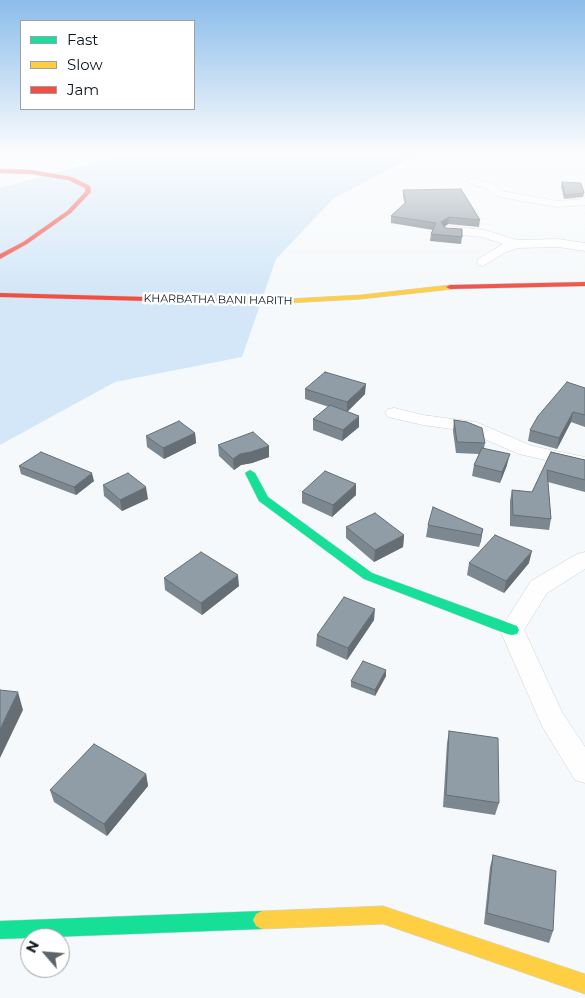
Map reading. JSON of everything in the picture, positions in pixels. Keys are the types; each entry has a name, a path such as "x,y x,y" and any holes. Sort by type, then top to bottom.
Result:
{"street":[{"path":"0,257 25,243 69,212 81,200"},
{"path":"531,200 557,204 585,202"},
{"path":"448,230 485,234 517,244 558,243 585,246"},
{"path":"483,262 502,249 517,244"},
{"name":"KHARBATHA BANI HARITH","path":"0,295 269,302 361,297 444,287 585,284"},
{"path":"394,413 423,420 470,426 526,450 585,463"},
{"path":"250,473 263,499 368,576 512,630 550,718 585,771"},
{"path":"512,630 539,588 585,559"},
{"path":"0,930 383,915 585,984"}],"shaded area":[{"path":"0,200 332,200 276,259 242,357 115,382 0,445"}],"building":[{"path":"405,200 467,200 480,220 449,217 441,222 445,228 462,229 462,237 431,234 436,223 391,216 406,202"},
{"path":"325,372 366,384 347,402 305,389"},
{"path":"567,382 585,388 585,415 573,412 559,438 530,430 538,416"},
{"path":"330,405 359,416 343,430 313,419"},
{"path":"454,420 467,422 482,428 485,443 457,442"},
{"path":"179,421 195,433 163,448 146,436"},
{"path":"253,432 269,446 240,454 233,459 218,445"},
{"path":"482,448 510,454 502,472 474,465"},
{"path":"41,452 92,473 74,487 19,466"},
{"path":"551,452 585,460 585,480 547,470 551,519 513,515 512,490 532,492"},
{"path":"325,471 356,484 333,505 302,492"},
{"path":"128,473 146,487 120,500 103,485"},
{"path":"433,507 483,529 481,535 428,525"},
{"path":"375,513 404,535 375,550 346,527"},
{"path":"495,535 532,551 506,581 469,563"},
{"path":"201,552 238,575 201,603 164,578"},
{"path":"344,597 375,609 348,648 317,635"},
{"path":"363,661 386,670 375,690 351,681"},
{"path":"0,690 18,692 0,729"},
{"path":"449,731 498,738 499,803 446,795"},
{"path":"94,744 146,774 104,824 50,790"},
{"path":"493,855 556,871 553,931 487,913"}],"traffic: fast":[{"path":"250,473 263,499 368,576 512,630"},
{"path":"0,930 262,920"}],"traffic: slow":[{"path":"222,301 269,302 361,297 450,287"},
{"path":"262,920 383,915 585,984"}],"traffic: jam":[{"path":"0,257 25,243 69,212 81,200"},
{"path":"450,287 585,284"},
{"path":"0,295 222,301"}]}
